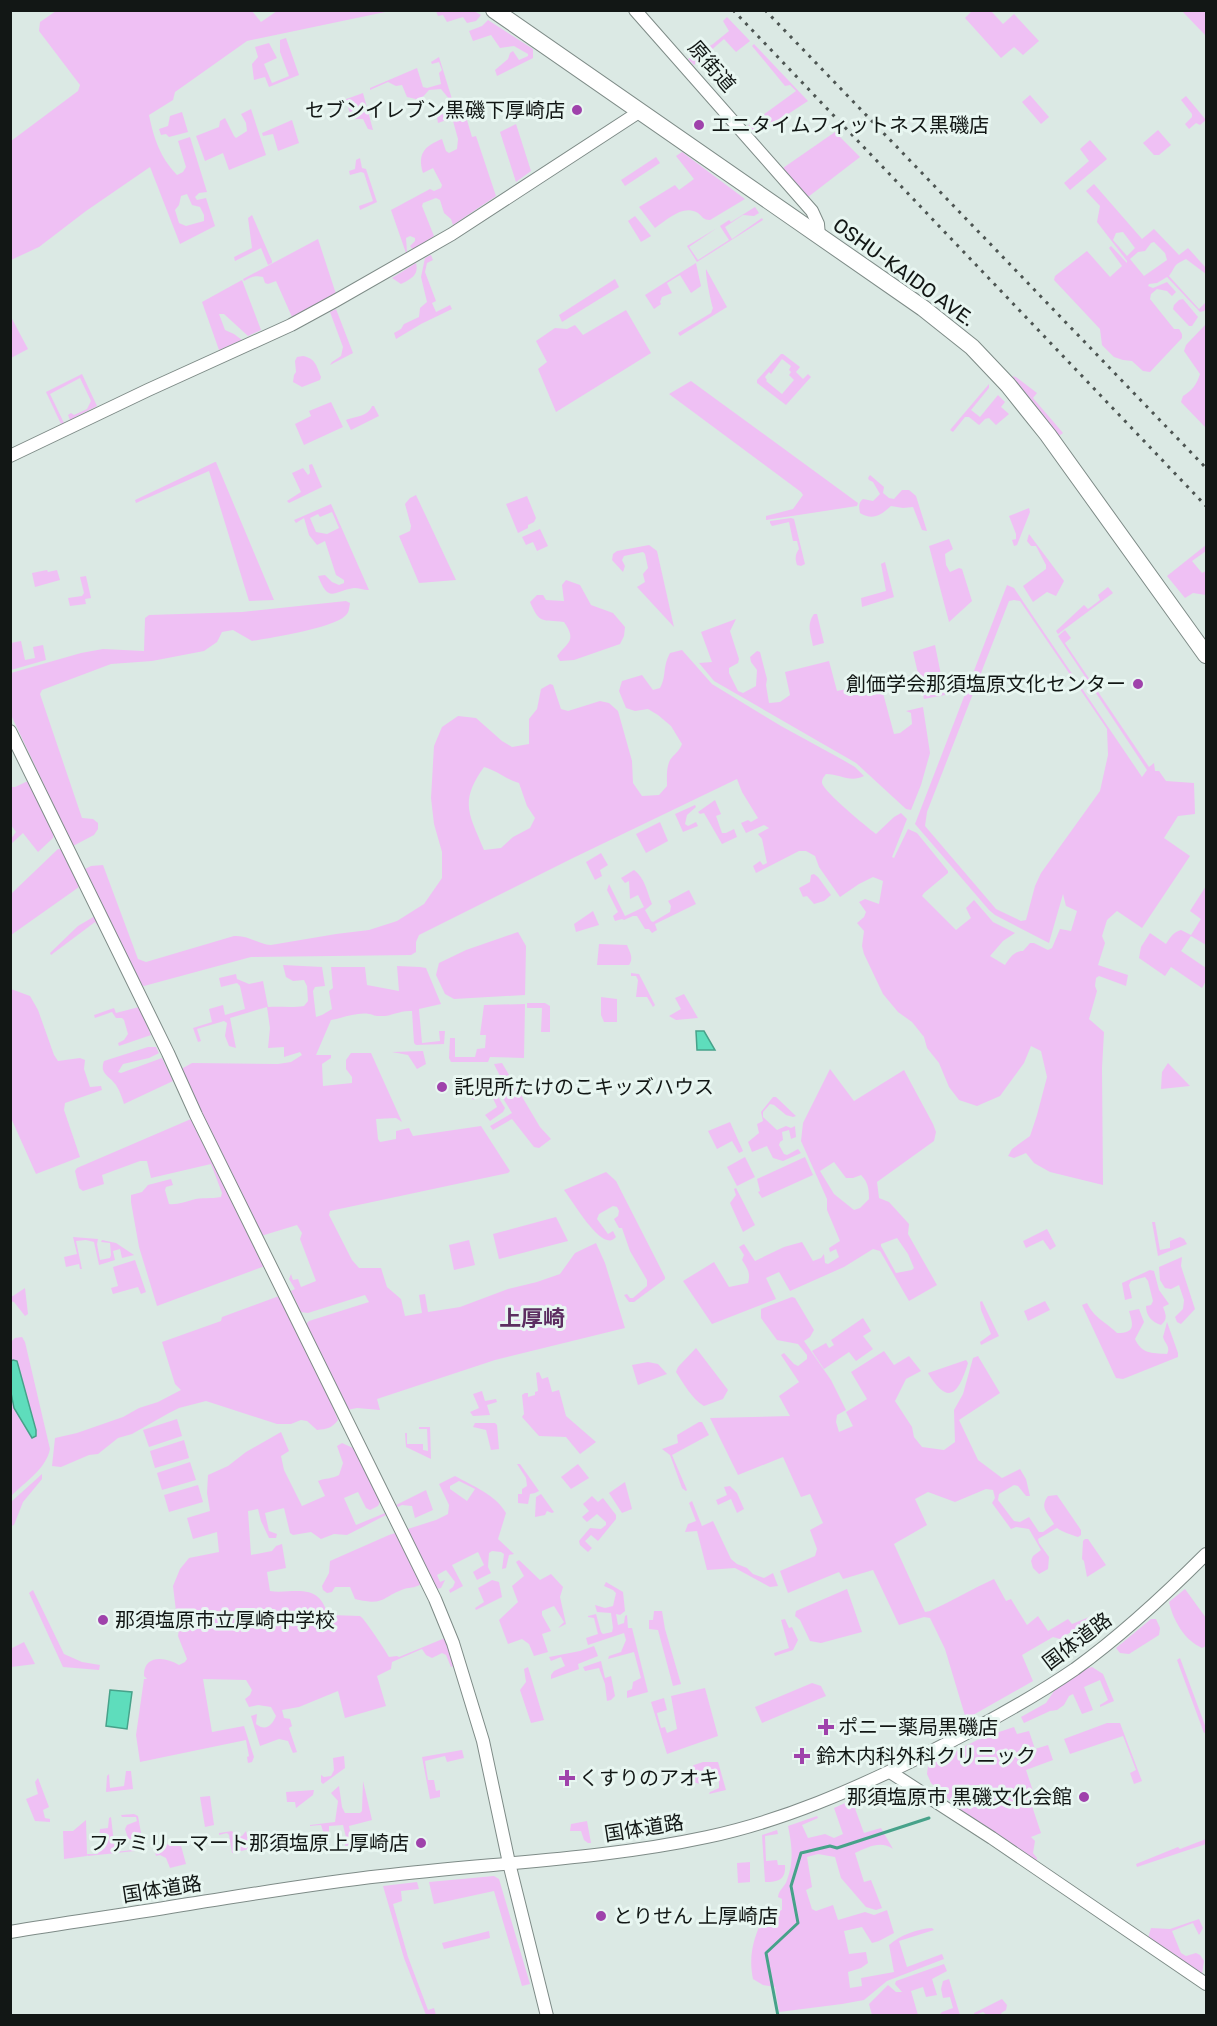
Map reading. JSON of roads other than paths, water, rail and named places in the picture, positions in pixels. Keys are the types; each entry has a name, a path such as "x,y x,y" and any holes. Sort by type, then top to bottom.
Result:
{"main road":[{"name":"OSHU-KAIDO AVE.","path":"494,10 922,308 972,347 1008,385 1048,435 1206,654"}],"street":[{"name":"原街道","path":"635,10 812,211 818,224 819,236"},
{"path":"10,456 291,325 335,301 452,234 639,112"},
{"path":"10,731 168,1053 196,1115 435,1599 453,1643 483,1741 509,1863 547,2016"},
{"name":"国体道路","path":"10,1932 322,1883 668,1845 729,1832 797,1812 890,1772 1028,1700 1076,1668 1112,1640 1206,1554"},
{"path":"890,1772 1010,1850 1206,1984"}],"waterway":[{"path":"778,2016 766,1953 798,1923 791,1886 801,1853 830,1846 837,1848 929,1818"}],"railway":[{"path":"733,10 1206,506"},
{"path":"765,10 1206,468"}],"place":[{"name":"セブンイレブン黒磯下厚崎店","path":"577,110"},
{"name":"エニタイムフィットネス黒磯店","path":"699,125"},
{"name":"創価学会那須塩原文化センター","path":"1138,684"},
{"name":"託児所たけのこキッズハウス","path":"442,1087"},
{"name":"那須塩原市立厚崎中学校","path":"103,1620"},
{"name":"ポニー薬局黒磯店","path":"826,1727"},
{"name":"鈴木内科外科クリニック","path":"802,1756"},
{"name":"くすりのアオキ","path":"567,1778"},
{"name":"那須塩原市 黒磯文化会館","path":"1084,1797"},
{"name":"ファミリーマート那須塩原上厚崎店","path":"421,1843"},
{"name":"とりせん 上厚崎店","path":"601,1916"}],"district":[{"name":"上厚崎","path":"532,1318"}]}
